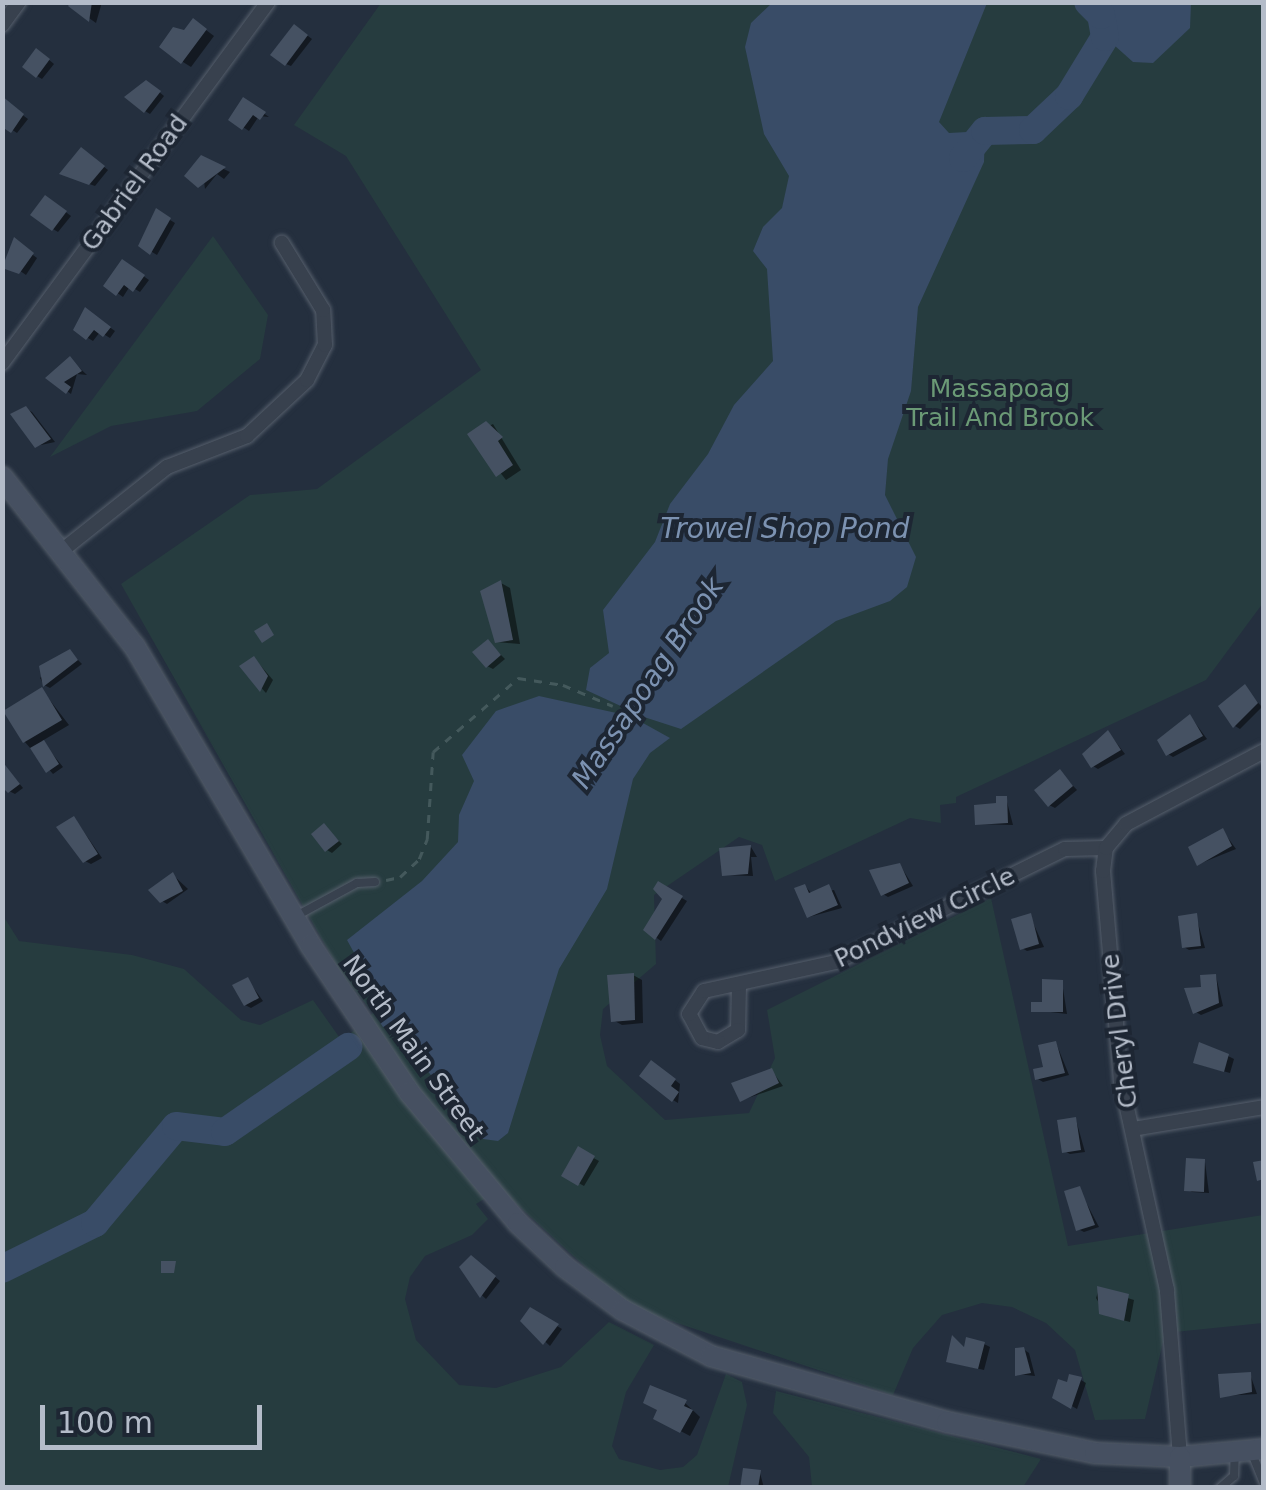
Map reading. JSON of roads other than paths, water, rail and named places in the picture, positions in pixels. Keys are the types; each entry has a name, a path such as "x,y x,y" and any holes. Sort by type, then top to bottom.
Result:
{"main road":[{"name":"North Main Street","path":"2,477 64,549 136,647 294,917 408,1092 466,1164 566,1267 624,1310 711,1356 946,1422 1095,1453 1180,1457 1250,1451"},
{"path":"1180,1457 1180,1488"}],"street":[{"path":"2,25 20,2"},
{"name":"Gabriel Road","path":"2,363 268,2"},
{"path":"64,549 166,467 247,436 307,380 325,345 323,310 282,244"},
{"path":"1106,848 1142,814 1264,751"},
{"name":"Pondview Circle","path":"740,984 738,1030 724,1040 702,1038 690,1020 695,998 740,984 836,962 1065,849 1106,848"},
{"name":"Cheryl Drive","path":"1106,848 1121,1081 1167,1290 1180,1457"},
{"path":"1133,1129 1264,1107"}],"lane":[{"path":"294,917 357,883 375,882"},
{"path":"1250,1451 1264,1483"},
{"path":"1220,1488 1234,1476 1250,1451"}],"water":[{"name":"Trowel Shop Pond","path":"772,3 987,3 939,122 949,133 985,131 984,162 918,307 911,391 888,459 885,495 916,557 907,587 890,601 836,621 681,729 644,717 643,723 670,738 650,753 633,779 607,889 559,969 508,1133 498,1141 483,1139 395,1031 383,1027 377,1018 384,1007 347,940 422,881 458,842 459,815 474,781 462,755 496,711 539,696 621,714 625,708 586,690 590,668 609,653 603,610 655,542 670,504 708,454 734,405 773,361 767,269 753,251 763,227 782,208 789,176 764,134 745,47 751,23"},
{"path":"1102,3 1191,3 1190,28 1153,63 1133,62 1105,37"}],"waterway":[{"name":"Massapoag Brook","path":"963,158 985,131 1033,130 1069,96 1105,37 1101,15 1088,2"},
{"name":"Massapoag Brook","path":"2,1269 95,1223 176,1126 225,1132 348,1047"}],"park label":[{"name":"Massapoag Trail And Brook","path":"1000,404"}]}
